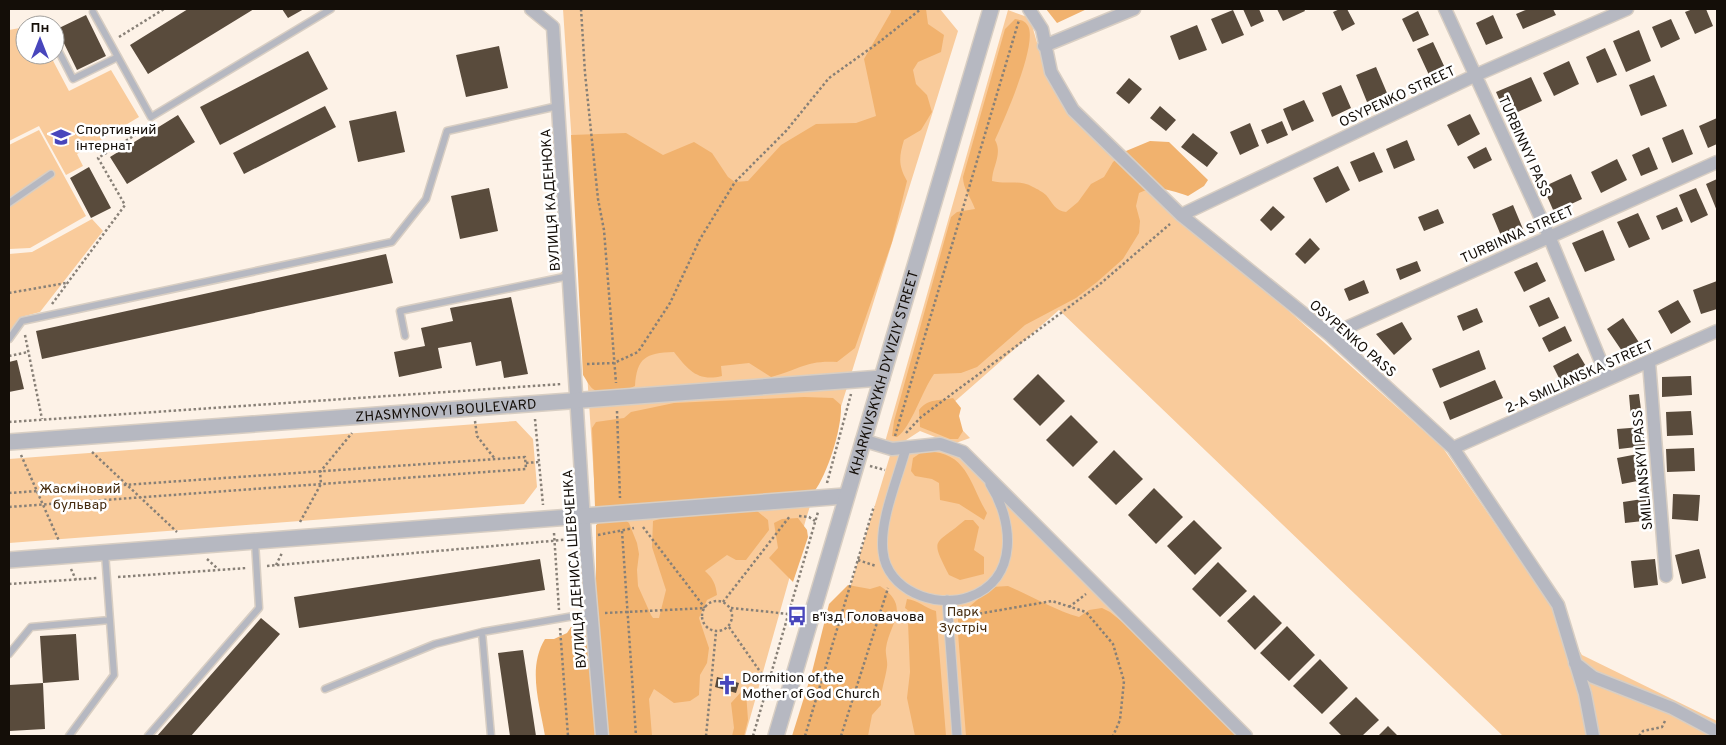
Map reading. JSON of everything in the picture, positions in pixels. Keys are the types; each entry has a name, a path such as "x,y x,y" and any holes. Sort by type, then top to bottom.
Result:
{"street":[{"name":"ВУЛИЦЯ КАДЕНЮКА","path":"531,9 553,27 560,106 575,365 570,400"},
{"name":"KHARKIVSKYKH DYVIZIY STREET","path":"776,736 845,496 882,378 990,9"},
{"name":"OSYPENKO PASS","path":"1029,9 1042,29 1044,46 1051,72 1073,110 1181,215 1330,335 1453,448 1558,605 1574,663 1585,694 1593,736"},
{"path":"1044,46 1134,9"},
{"name":"TURBINNYI PASS","path":"1446,9 1549,236 1608,379"},
{"name":"OSYPENKO STREET","path":"1181,215 1476,75 1627,9"},
{"name":"TURBINNA STREET","path":"1330,335 1717,162"},
{"name":"2-A SMILIANSKA STREET","path":"1453,448 1717,331"},
{"name":"SMILIANSKYI PASS","path":"1649,362 1666,576"},
{"name":"ZHASMYNOVYI BOULEVARD","path":"12,442 616,396 882,378"},
{"name":"ВУЛИЦЯ ДЕНИСА ШЕВЧЕНКА","path":"570,400 584,517 602,736"},
{"path":"862,440 892,449 940,444 963,452 1246,736"},
{"path":"906,448 883,533 883,553 885,563 892,576 900,585 919,596 948,600 970,597 990,584 1008,551 1007,522 999,499 979,468"},
{"path":"9,560 845,496"},
{"path":"948,600 957,736"},
{"path":"1574,663 1594,677 1672,708 1717,732"}],"lane":[{"path":"93,12 151,117 331,9"},
{"path":"65,63 73,79 118,57"},
{"path":"9,339 22,321 392,242 426,199 447,131 560,106"},
{"path":"9,202 51,174"},
{"path":"405,336 400,311 570,276"},
{"path":"148,736 259,608 255,542"},
{"path":"69,736 114,675 106,553"},
{"path":"325,689 435,644 482,632 591,613"},
{"path":"9,654 31,627 110,620"},
{"path":"482,632 491,736"}],"path":[{"path":"117,38 164,9"},
{"path":"581,9 592,141 598,198 604,230 616,396 626,612 636,736"},
{"path":"575,365 614,363 638,352 670,303 700,239 735,182 786,130 829,78 922,9"},
{"path":"883,479 1019,18"},
{"path":"42,317 125,205 98,158 161,119 158,114"},
{"path":"892,449 921,417 1100,284 1181,215"},
{"path":"9,293 67,283"},
{"path":"22,321 42,419"},
{"path":"9,356 28,352"},
{"path":"753,736 855,379"},
{"path":"9,422 566,383 570,400"},
{"path":"473,390 477,436 495,459"},
{"path":"276,565 321,484 320,472 383,396"},
{"path":"535,416 542,502 553,519"},
{"path":"56,418 218,570"},
{"path":"12,442 43,504 76,580"},
{"path":"9,493 525,457 526,463 526,469 9,507"},
{"path":"526,463 539,462"},
{"path":"805,736 877,497"},
{"path":"723,602 791,515"},
{"path":"643,527 704,608 703,623 716,632 729,627 733,618 731,608"},
{"path":"9,584 256,567 585,538"},
{"path":"841,736 892,576"},
{"path":"1069,607 1096,586"},
{"path":"949,619 1052,601 1086,612 1113,644 1124,681 1120,720 1114,736"},
{"path":"591,613 704,608 713,602 723,602 731,608 789,614"},
{"path":"729,627 768,683"},
{"path":"706,736 716,632"},
{"path":"1639,736 1643,730 1662,727 1672,708"}],"green space":[{"path":"563,9 940,9 958,31 806,519 745,736 611,736"},
{"path":"890,9 926,9 928,24 944,35 941,52 918,62 913,70 916,84 927,95 932,112 921,130 904,140 900,161 907,181 892,242 855,348 837,362 810,364 771,377 749,363 721,366 722,376 700,376 689,369 674,352 656,354 644,359 641,363 635,386 620,392 608,393 598,392 593,389 583,375 571,135 626,133 663,155 694,142 712,153 728,177 735,182 748,181 781,145 816,124 856,123 876,116 864,59 891,12"},
{"path":"1046,9 1087,9 1057,23"},
{"path":"1008,10 1030,18 1043,64 1055,91 1200,232 1443,448 1553,608 1582,655 1717,721 1717,736 1503,736 1059,310 944,411 970,438 953,444 920,431 900,444 885,442"},
{"path":"1015,19 1024,21 1027,24 1030,35 1019,82 995,140 998,155 992,181 1028,185 1045,194 1057,208 1066,212 1078,202 1091,184 1104,177 1113,162 1126,151 1150,141 1169,142 1208,180 1204,186 1188,196 1169,190 1157,189 1139,193 1136,206 1140,221 1139,233 1123,259 1076,298 1025,325 977,367 961,373 934,374 907,426 897,437 892,436 894,421 951,217 957,212 975,209 963,177 1005,29"},
{"path":"15,29 15,65 55,65 69,91 111,70 139,117 77,154 83,166 66,175 39,126 9,141 9,30"},
{"path":"39,130 86,216 30,248 9,249 9,145"},
{"path":"92,219 103,231 40,312 21,317 9,333 9,254 32,252"},
{"path":"804,397 833,398 841,405 837,438 824,474 814,492 598,509 595,507 592,428 596,422 624,418 631,412 674,403"},
{"path":"953,398 961,408 959,416 963,431 958,439 950,439 920,427 919,410 926,403"},
{"name":"Жасміновий бульвар","path":"516,421 533,439 537,487 524,504 9,543 9,459"},
{"name":"Парк Зустріч","path":"940,444 963,452 1246,736 805,736 892,449"},
{"path":"922,452 949,456 958,462 965,470 987,513 984,520 959,504 940,500 939,483 932,479 915,476 911,471 913,458"},
{"path":"757,511 768,520 769,530 746,560 736,560 727,555 705,571 714,582 717,595 707,600 699,618 709,648 707,663 700,675 699,695 690,701 674,703 654,689 649,699 652,736 545,736 536,687 537,662 545,639 554,639 567,633 571,627 596,618 596,525 603,520 621,517 629,523 639,554 638,586 651,615 653,618 659,618 666,590 652,547 653,521 669,516"},
{"path":"798,518 807,530 808,537 793,582 769,558 778,548 774,523 782,519"},
{"path":"965,520 973,520 979,527 974,550 984,557 984,574 960,580 949,575 937,547 941,539"},
{"path":"848,585 870,589 880,586 895,601 897,609 886,648 887,665 881,705 872,715 868,736 792,736 812,672 829,604"},
{"path":"1008,586 1052,607 1079,617 1089,610 1102,608 1110,612 1151,645 1239,736 966,736 958,611 969,607 992,587"},
{"path":"907,599 936,611 946,736 915,736 907,698 910,672 908,622 914,619 914,615 905,608"},
{"path":"741,692 746,692 748,720 744,736 732,736 734,728 731,703"}],"building":[{"path":"188,9 254,9 148,74 130,45"},
{"path":"282,9 304,9 288,18"},
{"path":"1243,9 1259,9 1264,21 1251,27"},
{"path":"1277,9 1304,9 1305,11 1283,21"},
{"path":"1347,9 1355,24 1342,31 1333,12"},
{"path":"1528,9 1553,9 1556,15 1523,29 1516,14"},
{"path":"1693,9 1706,9 1713,26 1695,34 1685,12"},
{"path":"1233,10 1244,35 1222,44 1211,19"},
{"path":"1418,11 1429,35 1413,42 1402,19"},
{"path":"86,15 106,56 77,70 65,45 65,25"},
{"path":"1493,15 1503,38 1486,45 1476,23"},
{"path":"1671,19 1680,39 1661,48 1652,27"},
{"path":"1197,25 1207,50 1179,60 1170,36"},
{"path":"1639,30 1651,61 1626,72 1613,41"},
{"path":"1433,42 1445,68 1429,75 1417,49"},
{"path":"499,46 508,88 466,97 456,55"},
{"path":"1605,48 1617,75 1597,83 1586,57"},
{"path":"308,51 328,89 220,145 200,107"},
{"path":"1569,61 1579,84 1554,96 1543,73"},
{"path":"1376,67 1387,93 1367,102 1356,75"},
{"path":"1654,75 1667,106 1641,116 1629,85"},
{"path":"1531,77 1542,101 1507,117 1496,92"},
{"path":"1129,78 1142,89 1129,104 1116,93"},
{"path":"1341,85 1351,108 1332,117 1322,93"},
{"path":"1304,100 1314,121 1292,131 1283,109"},
{"path":"325,106 336,127 244,174 233,153"},
{"path":"1160,106 1176,120 1166,131 1150,118"},
{"path":"396,111 405,152 358,162 349,121"},
{"path":"1470,114 1480,134 1458,146 1447,125"},
{"path":"178,115 195,142 127,184 110,157"},
{"path":"1717,118 1717,144 1708,148 1699,126"},
{"path":"1282,121 1288,135 1267,144 1261,130"},
{"path":"1250,123 1259,146 1240,155 1230,132"},
{"path":"1683,129 1693,154 1672,163 1662,138"},
{"path":"1193,133 1218,153 1207,167 1181,147"},
{"path":"1407,140 1415,160 1394,169 1386,149"},
{"path":"1486,147 1492,160 1474,169 1467,157"},
{"path":"1649,147 1658,169 1641,176 1632,155"},
{"path":"1374,152 1383,172 1359,182 1350,162"},
{"path":"1617,159 1627,180 1601,193 1591,172"},
{"path":"1338,166 1350,190 1326,203 1313,178"},
{"path":"89,167 111,208 91,218 70,178"},
{"path":"1571,174 1582,199 1554,212 1543,187"},
{"path":"1717,179 1717,211 1706,184"},
{"path":"489,188 498,231 460,239 451,196"},
{"path":"1696,188 1708,215 1691,223 1679,195"},
{"path":"1513,205 1523,229 1502,238 1492,214"},
{"path":"1273,206 1285,217 1271,231 1260,220"},
{"path":"1677,207 1683,221 1662,230 1656,216"},
{"path":"1438,209 1444,223 1424,231 1418,217"},
{"path":"1638,213 1650,239 1629,248 1617,222"},
{"path":"1603,230 1615,260 1585,272 1572,243"},
{"path":"1310,238 1320,249 1305,264 1295,254"},
{"path":"386,254 393,283 42,359 36,331"},
{"path":"1417,261 1421,271 1400,280 1396,269"},
{"path":"1537,262 1546,281 1524,292 1514,272"},
{"path":"1364,280 1369,293 1349,301 1344,289"},
{"path":"1717,281 1717,309 1701,314 1693,290"},
{"path":"511,297 528,374 504,378 501,361 476,366 471,342 438,348 442,368 399,377 394,352 425,346 421,328 453,321 450,308"},
{"path":"1549,297 1559,318 1539,327 1529,306"},
{"path":"1678,300 1691,322 1671,334 1658,311"},
{"path":"1477,308 1483,322 1463,331 1457,316"},
{"path":"1623,318 1640,344 1624,354 1607,329"},
{"path":"1402,322 1412,339 1394,355 1376,334"},
{"path":"1565,326 1572,341 1549,352 1542,338"},
{"path":"1479,350 1486,369 1440,388 1432,369"},
{"path":"1578,353 1587,368 1561,382 1553,366"},
{"path":"17,360 24,389 9,392 9,362"},
{"path":"1038,374 1065,401 1040,426 1013,399"},
{"path":"1691,376 1692,395 1662,397 1662,377"},
{"path":"1495,380 1503,398 1450,420 1443,402"},
{"path":"1639,394 1642,417 1631,418 1629,395"},
{"path":"1691,411 1693,435 1667,436 1666,412"},
{"path":"1071,415 1098,442 1073,467 1046,440"},
{"path":"1643,427 1645,446 1619,449 1617,429"},
{"path":"1694,448 1695,471 1667,472 1666,449"},
{"path":"1114,450 1143,479 1116,505 1088,477"},
{"path":"1643,453 1648,479 1622,484 1617,458"},
{"path":"1154,488 1183,517 1156,544 1128,515"},
{"path":"1673,494 1700,495 1698,521 1672,519"},
{"path":"1649,498 1652,520 1625,523 1623,502"},
{"path":"1194,520 1222,548 1195,575 1167,546"},
{"path":"1699,549 1706,578 1682,584 1675,555"},
{"path":"540,559 545,590 299,628 294,597"},
{"path":"1655,559 1658,585 1634,588 1631,561"},
{"path":"1218,562 1247,591 1220,617 1192,589"},
{"path":"1254,595 1282,623 1255,650 1227,621"},
{"path":"261,618 280,634 191,736 157,736"},
{"path":"1287,626 1315,655 1289,681 1260,653"},
{"path":"76,634 79,680 43,683 40,636"},
{"path":"523,650 536,736 510,736 498,653"},
{"path":"1320,659 1348,688 1322,714 1293,686"},
{"name":"Dormition of the Mother of God Church","path":"717,677 739,683 736,693 715,687"},
{"path":"43,683 45,729 9,731 9,685"},
{"path":"1356,697 1379,720 1362,736 1342,736 1329,723"},
{"path":"1388,726 1398,736 1378,736"}],"place":[{"name":"Спортивний інтернат","path":"61,137"},
{"name":"в'їзд Головачова","path":"797,616"},
{"name":"Dormition of the Mother of God Church","path":"727,685"}]}
